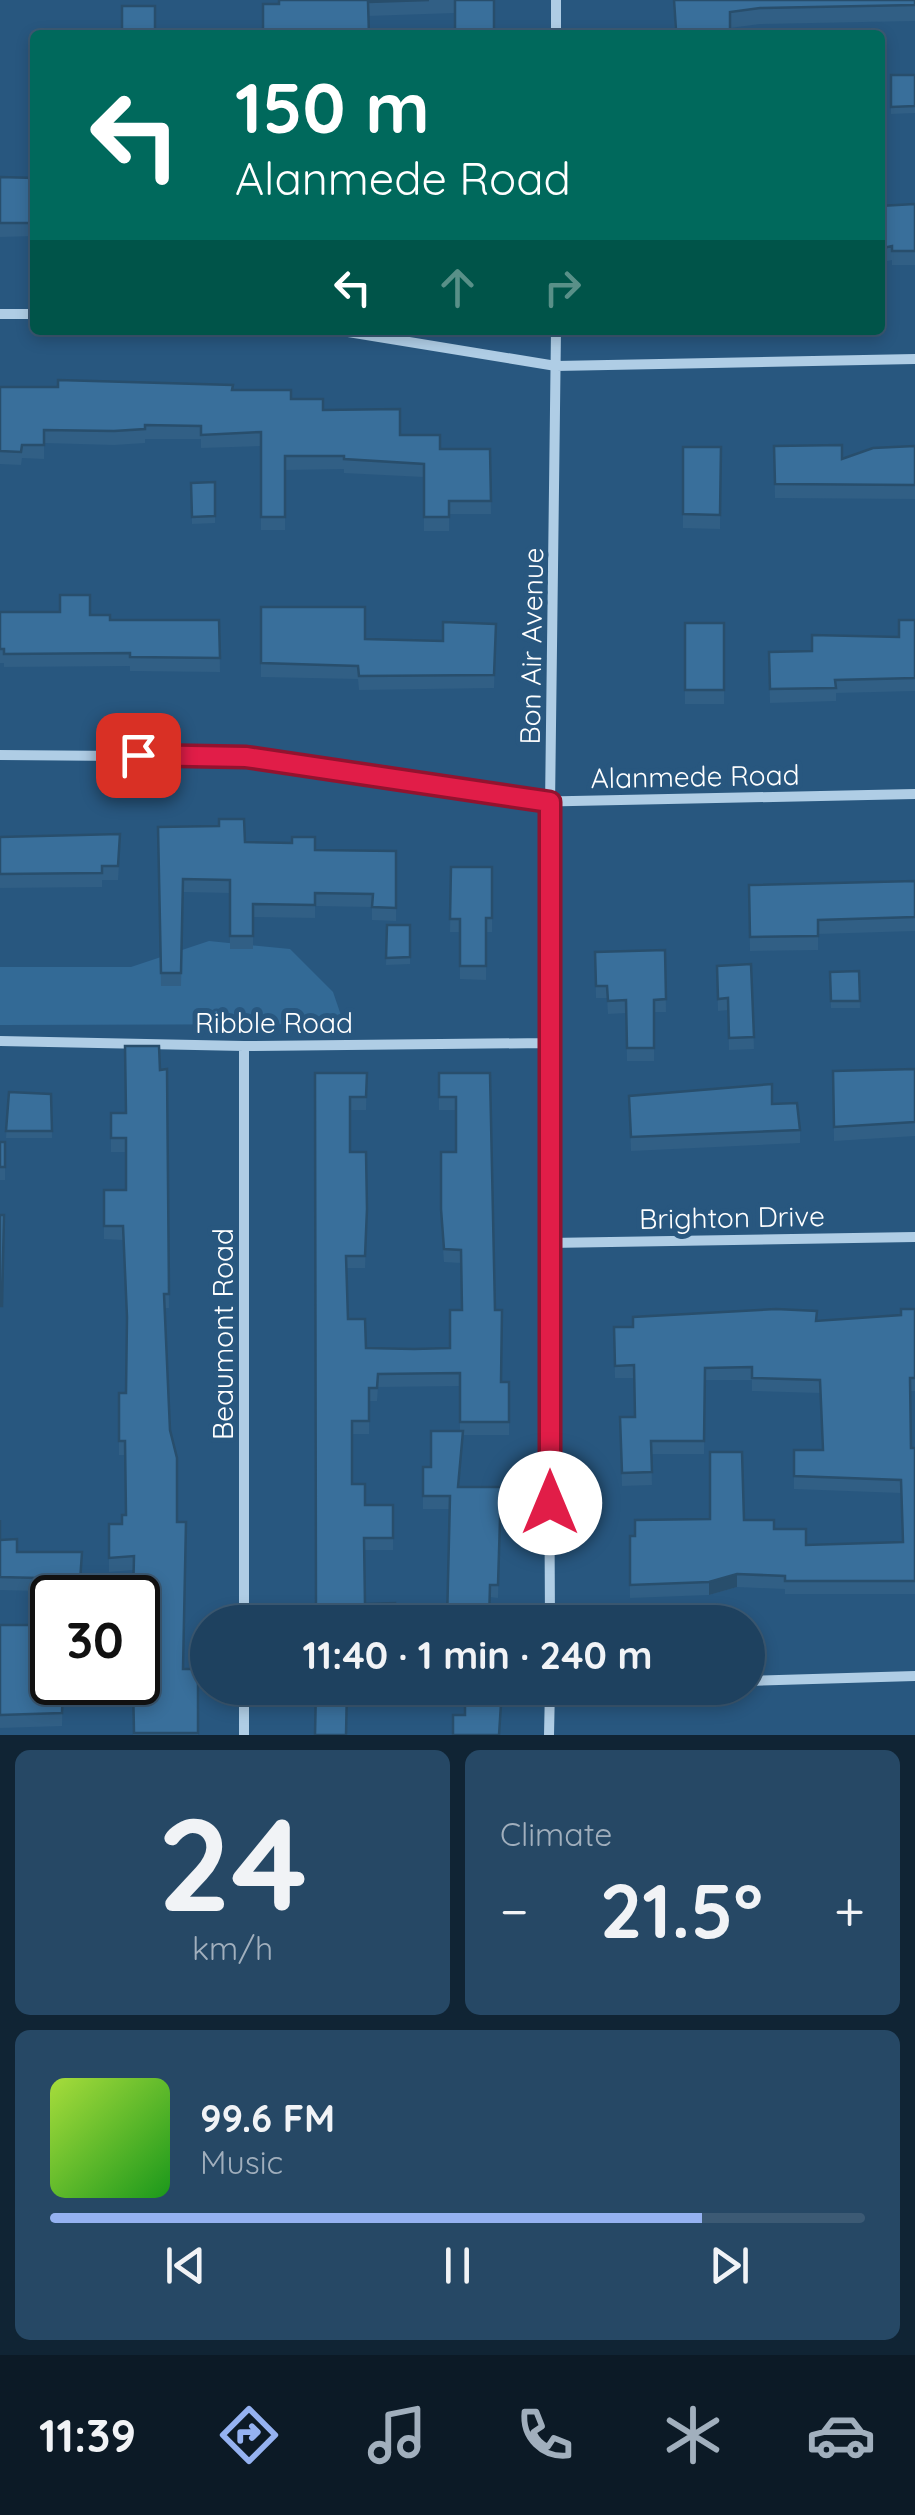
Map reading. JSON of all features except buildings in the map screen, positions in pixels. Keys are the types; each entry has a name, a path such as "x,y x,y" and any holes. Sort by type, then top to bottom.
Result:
{"street":[{"path":"556,0 556,30"},
{"path":"0,314 30,314"},
{"path":"367,335 556,366 915,359"},
{"name":"Bon Air Avenue","path":"550,1605 547,1043 556,335"},
{"name":"Alanmede Road","path":"0,754 246,757 550,802 915,794"},
{"name":"Ribble Road","path":"0,1041 244,1046 547,1043"},
{"name":"Beaumont Road","path":"244,1046 244,1605"},
{"name":"Brighton Drive","path":"549,1243 915,1236"},
{"path":"765,1680 915,1676"},
{"path":"244,1705 244,1735"},
{"path":"549,1735 550,1705"}],"shaded area":[{"path":"209,941 290,949 333,992 344,1024 0,1025 0,967 131,967"}],"route":[{"path":"138,755 246,757 525,802 550,802 550,1503"}]}
